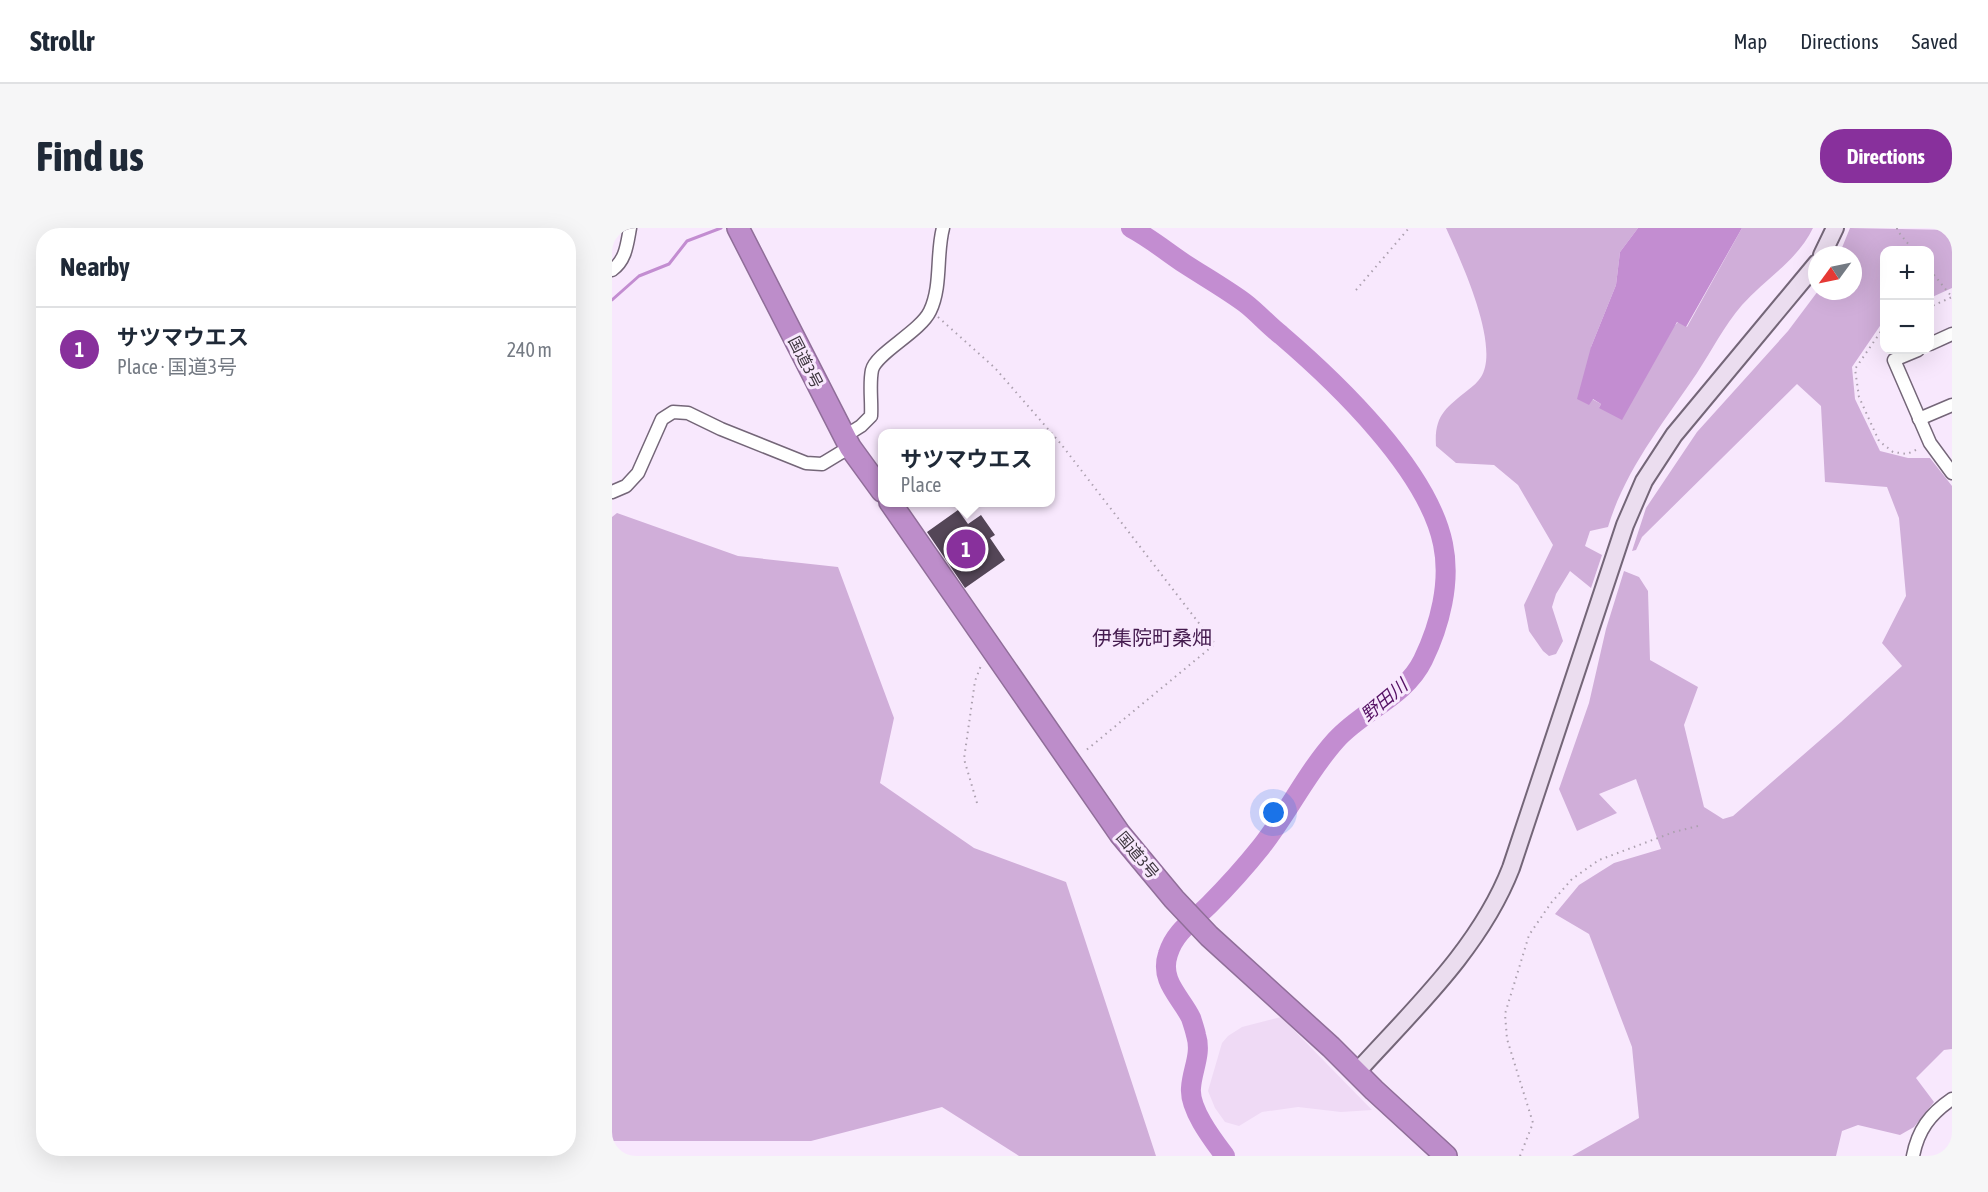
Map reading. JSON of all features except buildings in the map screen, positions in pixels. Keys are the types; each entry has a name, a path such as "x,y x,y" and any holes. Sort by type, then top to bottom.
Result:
{"highway":[{"name":"国道3号","path":"738,228 847,442 878,485"},
{"name":"国道3号","path":"893,507 1120,834 1174,899 1209,936 1446,1156"}],"street":[{"path":"612,270 625,254 630,228"},
{"path":"612,492 626,486 638,473 662,419 673,412 688,413 721,429 806,463 822,464 871,416 873,368 880,358 915,330 930,311 943,228"},
{"path":"1826,246 1835,228"},
{"path":"1356,1073 1455,962 1479,930 1497,899 1515,857 1625,525 1644,481 1674,435 1808,274"},
{"path":"1934,342 1952,334"},
{"path":"1908,354 1894,360 1930,443 1952,473"},
{"path":"1918,419 1952,405"},
{"path":"1913,1156 1916,1140 1923,1127 1930,1117 1952,1099"}],"path":[{"path":"1356,290 1409,228"},
{"path":"1897,228 1910,246"},
{"path":"1934,276 1952,297 1934,305"},
{"path":"930,311 995,368 1048,429"},
{"path":"1880,333 1855,369 1859,397 1879,441 1893,452 1907,454 1930,443"},
{"path":"1055,437 1215,644 1070,764"},
{"path":"977,803 964,759 975,681 988,644"},
{"path":"1520,1156 1533,1124 1507,1039 1505,1014 1530,934 1565,887 1599,860 1674,832 1698,826"}],"shaded area":[{"path":"1446,228 1638,228 1620,252 1616,285 1591,347 1592,399 1601,404 1599,408 1678,322 1687,327 1742,228 1813,228 1799,250 1742,305 1729,321 1635,466 1615,506 1608,527 1590,531 1585,546 1602,555 1591,588 1570,571 1556,594 1552,607 1563,641 1556,654 1549,656 1529,631 1524,605 1553,545 1518,485 1494,465 1456,463 1436,446 1439,419 1453,402 1478,381 1486,363 1486,345 1476,302"},
{"path":"1638,228 1742,228 1686,327 1677,322 1622,420 1599,408 1601,404 1593,399 1589,405 1577,399 1591,347 1616,285 1620,252"},
{"path":"1850,228 1952,230 1952,288 1934,296 1934,246 1880,246 1880,326 1852,367 1855,399 1880,451 1908,458 1930,458 1952,486 1952,1049 1944,1050 1916,1078 1934,1102 1914,1127 1900,1135 1858,1125 1842,1131 1836,1156 1572,1156 1639,1118 1632,1047 1589,934 1555,914 1579,885 1614,863 1661,849 1636,779 1599,794 1617,813 1577,831 1559,789 1589,703 1606,629 1624,571 1639,577 1648,591 1650,660 1698,687 1684,725 1704,807 1723,819 1733,816 1902,666 1882,643 1906,596 1899,518 1887,487 1825,482 1821,406 1797,384 1642,537 1636,550 1632,551 1646,508 1697,432 1788,331 1811,300 1862,300 1862,246 1843,246"},
{"path":"617,513 738,556 838,567 894,718 880,783 974,848 1066,882 1156,1156 1019,1156 942,1107 811,1141 612,1141 612,517"},
{"path":"1281,1017 1372,1110 1341,1112 1298,1107 1262,1112 1239,1126 1225,1122 1215,1108 1208,1091 1222,1043 1242,1027"}],"waterway":[{"path":"612,300 639,276 669,264 687,241 721,228"},
{"name":"野田川","path":"1131,228 1245,303 1353,403 1400,458 1419,487 1434,516 1445,558 1445,588 1439,618 1429,647 1415,673 1395,694 1358,720 1336,740 1316,765 1261,847 1209,905 1185,927 1175,939 1168,954 1166,972 1169,981 1191,1018 1198,1042 1191,1096 1203,1124 1225,1156"}],"place":[{"name":"サツマウエス","path":"966,549"}],"district":[{"name":"伊集院町桑畑","path":"1152,637"}]}
